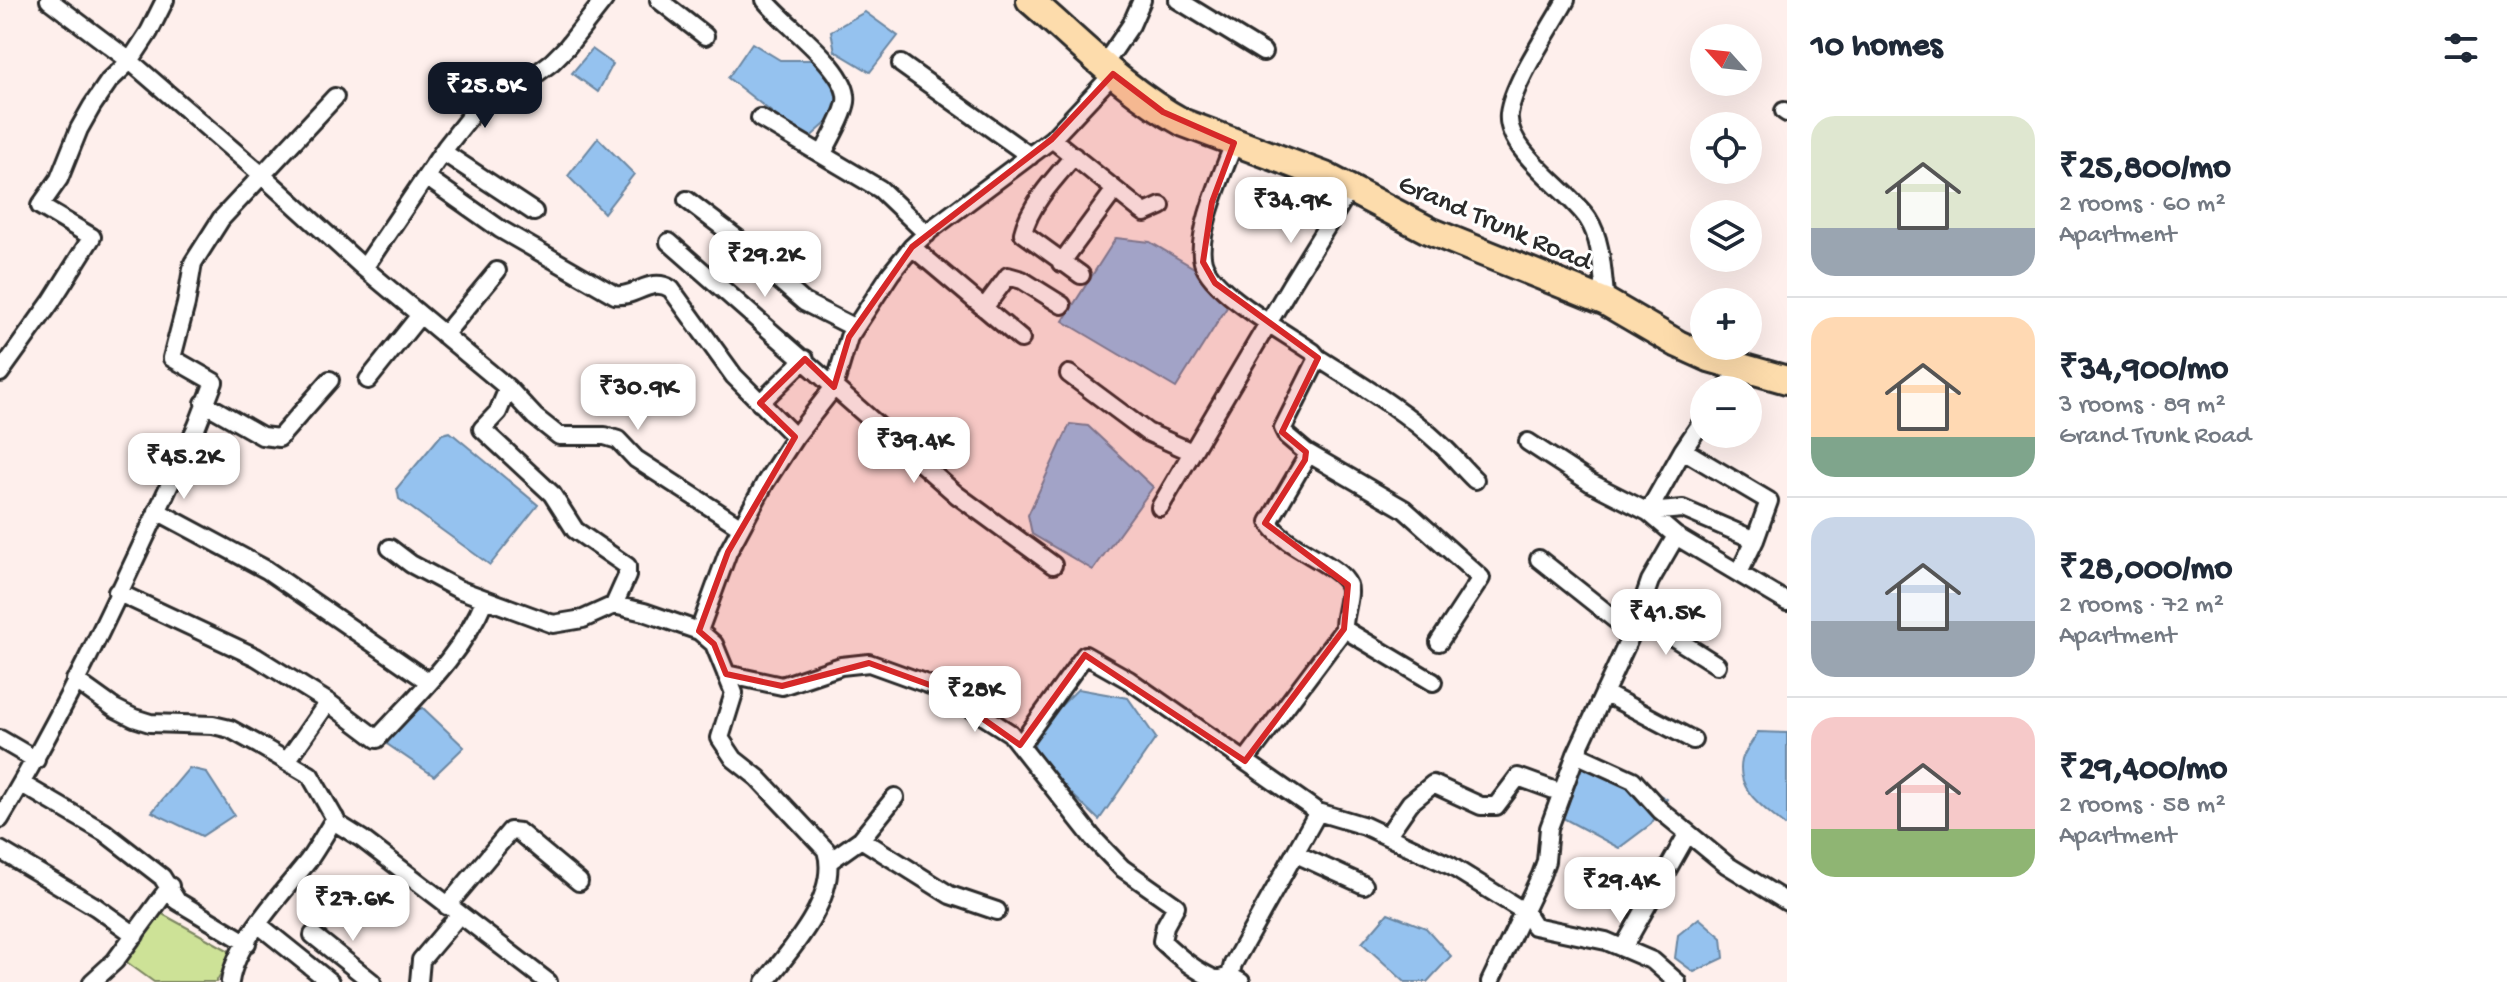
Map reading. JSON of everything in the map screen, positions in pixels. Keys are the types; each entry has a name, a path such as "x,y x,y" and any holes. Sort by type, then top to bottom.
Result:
{"main road":[{"name":"Grand Trunk Road","path":"1044,5 1108,70 1163,112 1184,123 1285,160 1350,189 1430,231 1606,302 1678,344 1787,380"}],"street":[{"path":"49,0 130,61 364,268 508,388 535,417 559,436 605,436 618,440 636,459 741,527"},
{"path":"0,373 51,302 92,237 40,206 59,179 92,106 109,81 130,61 165,0"},
{"path":"364,268 479,105 493,95 516,89 552,62 604,0"},
{"path":"659,0 705,36"},
{"path":"765,0 836,71 843,85 846,101 823,154"},
{"path":"699,631 728,552 741,527 795,437 834,387 849,337 891,273 927,234 1052,139 1108,70 1142,0"},
{"path":"1178,0 1263,52"},
{"path":"1566,0 1517,90 1509,116 1514,138 1529,158 1588,219 1596,237 1606,302"},
{"path":"901,64 1030,156"},
{"path":"0,819 36,760 157,511 214,382 172,358 193,263 221,219 335,97"},
{"path":"760,118 880,189 927,234"},
{"path":"1052,139 1145,213 1161,206"},
{"path":"1234,143 1212,202 1203,240 1203,262 1215,283 1418,426 1442,445 1475,480"},
{"path":"443,152 534,212"},
{"path":"1074,156 1025,221 1023,233 1081,275"},
{"path":"426,177 500,229 615,295 623,297 650,284 662,284 671,289 734,376 795,437"},
{"path":"1160,507 1350,189"},
{"path":"1061,263 1114,191"},
{"path":"687,200 738,239 759,263 804,302 855,328"},
{"path":"669,242 957,495 1053,565"},
{"path":"912,247 1021,339"},
{"path":"444,335 497,271"},
{"path":"984,308 1008,276 1022,280 1062,305"},
{"path":"368,380 420,315"},
{"path":"1318,358 1283,428 1287,436 1306,452 1404,509 1481,578 1439,642"},
{"path":"760,403 805,359"},
{"path":"1734,376 1740,367"},
{"path":"1069,374 1147,432 1192,452"},
{"path":"204,403 262,436 279,438 330,380"},
{"path":"508,388 498,412 482,429 552,494 575,530 627,566 627,576 614,605"},
{"path":"1648,512 1690,440"},
{"path":"1528,442 1591,483 1648,512 1676,536 1787,602"},
{"path":"1683,450 1769,501 1739,573"},
{"path":"1245,761 1344,629 1343,613 1349,599 1348,585 1340,576 1272,529 1269,522 1305,460 1306,452"},
{"path":"1648,512 1683,509 1755,540"},
{"path":"157,511 267,570 429,682"},
{"path":"1490,982 1546,861 1549,828 1576,754 1632,633 1650,581 1676,536"},
{"path":"390,548 411,564 458,589 553,624 583,619 614,605 699,631 714,644 734,693 720,738 734,759 758,778 826,850 830,861 827,879 809,926 765,982"},
{"path":"1539,559 1632,633"},
{"path":"117,592 256,657 328,702 377,739 455,655 475,624 485,599"},
{"path":"1638,615 1717,665"},
{"path":"1344,629 1433,682"},
{"path":"1020,745 1085,655 1129,680 1318,812 1365,826 1451,866 1525,912 1534,926 1606,941 1653,961 1677,982"},
{"path":"726,674 782,686 841,666 869,663 941,689 1010,733 1093,838 1122,868 1176,906 1165,926 1162,941 1185,962 1217,980 1236,979 1233,964 1318,812"},
{"path":"75,680 114,708 134,718 150,723 213,725 230,729 310,775 338,824 362,839 548,982"},
{"path":"1604,693 1693,740"},
{"path":"287,761 328,702"},
{"path":"0,739 36,760"},
{"path":"1576,754 1633,780 1660,810 1727,865 1787,902"},
{"path":"1387,836 1410,803 1433,784 1481,806 1496,806 1518,777 1562,793"},
{"path":"22,784 104,832 150,866 170,886 177,901 247,943"},
{"path":"830,861 861,839 895,797"},
{"path":"230,982 247,943 335,818"},
{"path":"419,982 421,960 510,831 519,832 579,882"},
{"path":"1623,948 1688,833"},
{"path":"861,839 950,895 997,911"},
{"path":"0,850 96,907 135,935"},
{"path":"1296,854 1364,885"},
{"path":"92,982 115,961 170,886"},
{"path":"259,925 330,982"},
{"path":"313,935 363,978 372,982"}],"highlighted area":[{"path":"1113,74 1163,112 1234,143 1212,202 1203,262 1215,283 1318,358 1282,432 1306,452 1305,460 1265,523 1348,585 1344,629 1245,761 1085,655 1020,745 941,689 869,663 782,686 726,674 714,644 699,631 728,552 795,437 760,403 805,359 834,387 849,337 912,247 1052,139"}],"green space":[{"path":"157,911 233,953 216,982 154,982 117,955"}],"water":[{"path":"865,12 898,36 870,72 835,51 831,31"},
{"path":"752,43 780,60 819,60 849,76 849,103 807,140 728,78"},
{"path":"592,49 613,64 598,92 572,73"},
{"path":"598,138 634,174 604,213 568,176"},
{"path":"1116,238 1150,242 1223,285 1229,304 1176,388 1063,321"},
{"path":"1070,424 1088,426 1153,487 1093,570 1032,534 1028,515"},
{"path":"450,432 538,505 490,565 399,499 397,488 442,434"},
{"path":"1078,689 1128,698 1156,738 1099,820 1033,757 1036,730"},
{"path":"423,708 464,747 434,776 387,744 397,716"},
{"path":"1758,732 1787,733 1785,826 1753,798 1743,781 1742,760"},
{"path":"1587,753 1667,799 1651,824 1619,848 1563,818"},
{"path":"189,768 206,772 234,815 202,836 152,812"},
{"path":"1388,913 1426,928 1451,956 1427,982 1405,982 1362,943"},
{"path":"1699,918 1722,938 1724,958 1694,972 1675,958 1678,935"}]}
